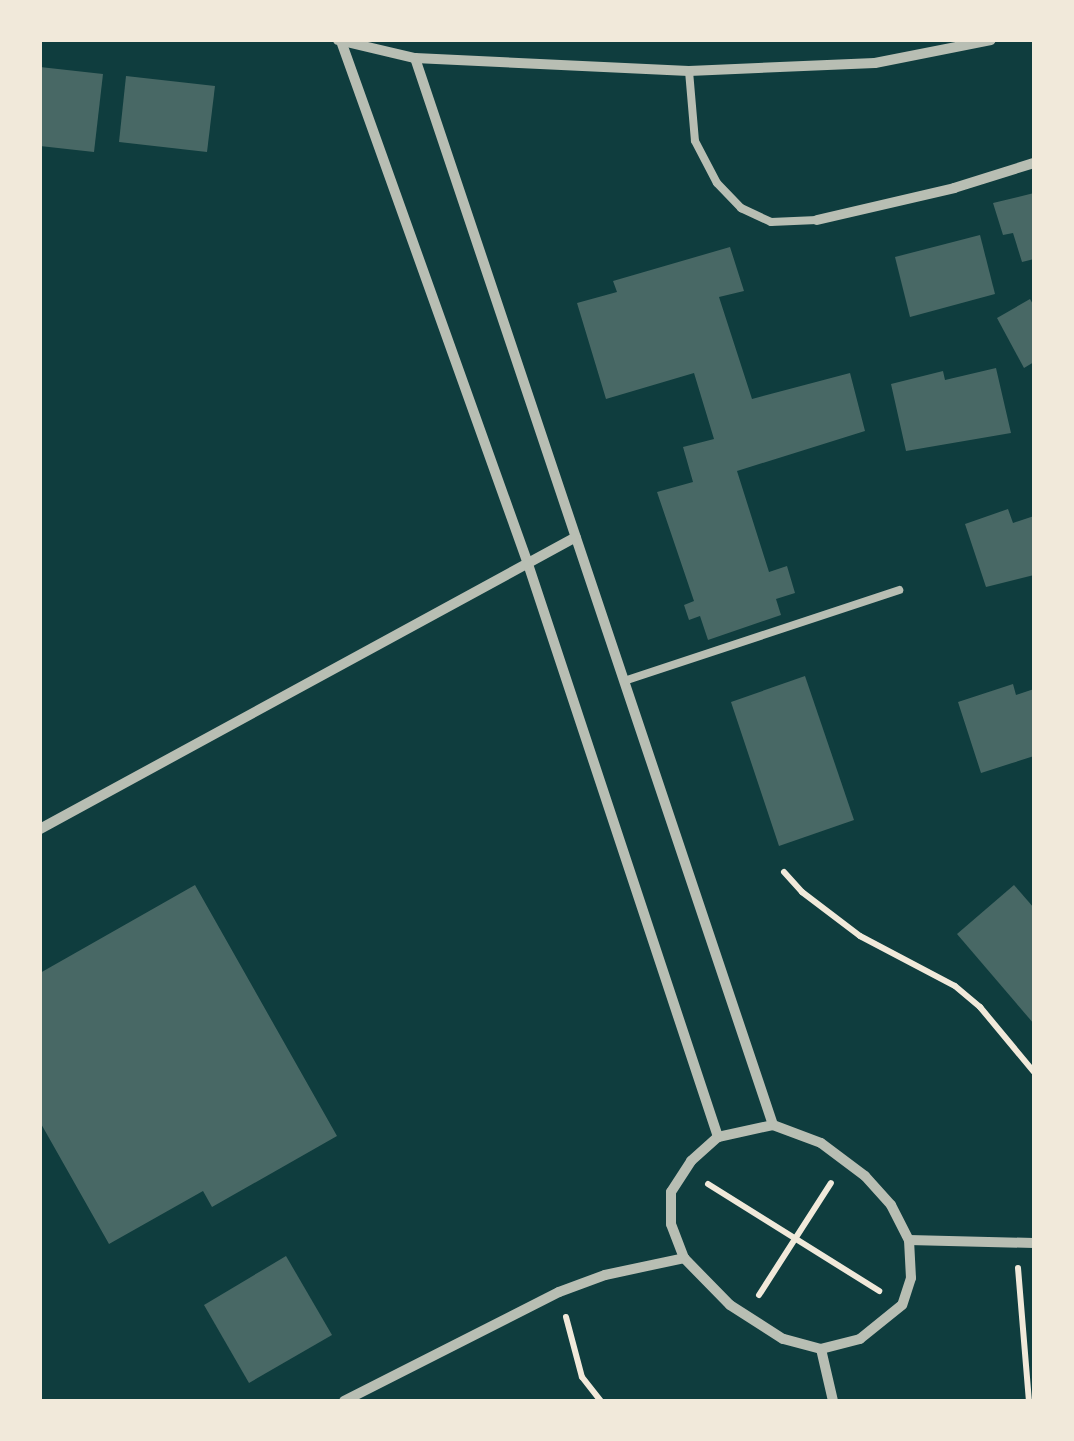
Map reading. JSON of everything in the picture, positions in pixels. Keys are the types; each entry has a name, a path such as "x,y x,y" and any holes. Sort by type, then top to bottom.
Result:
{"street":[{"path":"718,1137 527,560 339,41 367,44 415,58 689,71 875,64 991,40"},
{"path":"415,58 773,1125"},
{"path":"817,220 954,188 1034,163"},
{"path":"40,829 576,536"},
{"path":"773,1125 821,1143 846,1162 891,1205 909,1240 911,1278 902,1305 860,1339 821,1349 784,1339 706,1284 684,1258 671,1224 670,1192 685,1170 718,1137 773,1125"},
{"path":"909,1240 1034,1242"},
{"path":"344,1401 559,1292 605,1275 684,1258"},
{"path":"821,1349 833,1401"}],"lane":[{"path":"689,71 695,141 717,183 741,208 771,222 817,220"},
{"path":"624,681 899,590"}],"path":[{"path":"784,872 802,892 860,936 955,986 980,1007 1034,1072"},
{"path":"746,1315 846,1162"},
{"path":"685,1170 902,1305"},
{"path":"1016,1242 1029,1401"},
{"path":"559,1292 582,1377 601,1401"}],"building":[{"path":"40,67 103,74 94,152 40,146"},
{"path":"126,76 215,86 207,152 119,142"},
{"path":"1034,193 1034,259 1022,262 1013,233 1003,235 993,203"},
{"path":"980,235 995,294 910,317 895,257"},
{"path":"730,247 744,291 719,297 752,399 850,373 865,431 737,471 769,572 787,566 795,593 776,599 781,615 708,640 700,616 689,620 684,605 694,601 657,492 693,482 683,447 714,439 694,373 606,399 577,303 617,292 613,281"},
{"path":"1030,299 1034,306 1034,362 1024,368 997,318"},
{"path":"996,368 1011,433 906,451 891,384 943,371 945,380"},
{"path":"1008,509 1013,523 1034,516 1034,575 986,587 965,524"},
{"path":"805,676 854,820 779,846 731,702"},
{"path":"1013,684 1016,695 1034,689 1034,756 981,773 958,702"},
{"path":"195,885 337,1136 212,1207 203,1191 109,1244 40,1122 40,973"},
{"path":"1014,885 1034,908 1034,1024 957,934"},
{"path":"286,1256 332,1335 249,1383 204,1305"}]}
